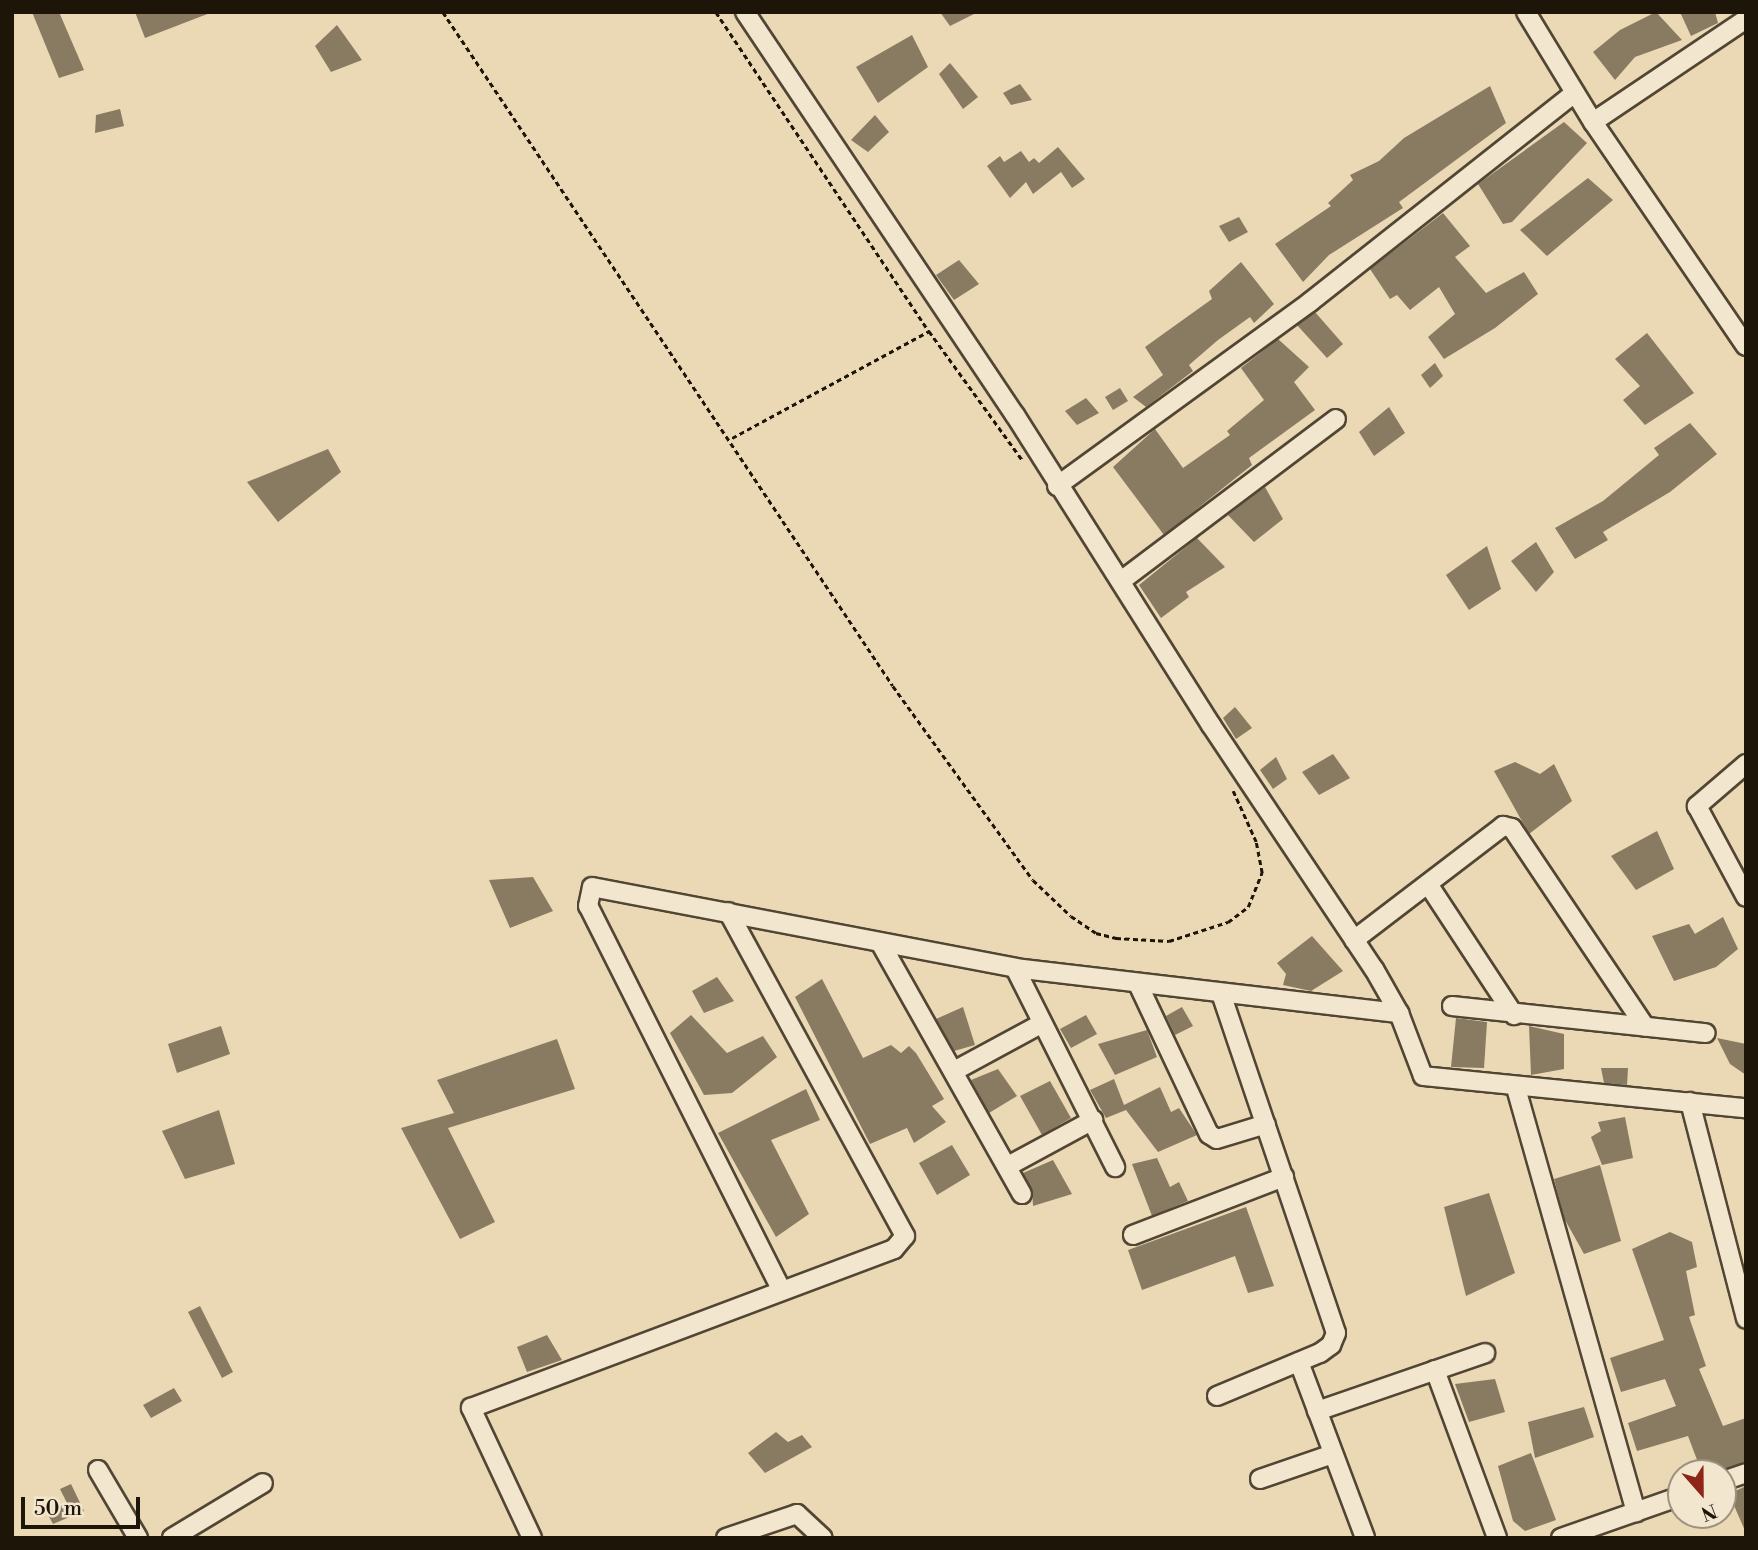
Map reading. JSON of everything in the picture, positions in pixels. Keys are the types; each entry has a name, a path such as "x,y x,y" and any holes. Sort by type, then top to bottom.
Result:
{"street":[{"path":"745,12 1015,415 1057,486 1354,940 1399,1013 1423,1076 1516,1088 1746,1108"},
{"path":"1525,12 1593,122 1746,346"},
{"path":"1593,122 1746,19"},
{"path":"1057,486 1310,302 1575,93"},
{"path":"1121,580 1336,419"},
{"path":"1746,764 1697,806 1746,897"},
{"path":"1354,940 1503,826 1512,828 1644,1027"},
{"path":"1427,884 1514,1015"},
{"path":"781,1289 663,1061 588,906 587,895 592,887 1015,968 1222,996 1399,1013"},
{"path":"532,1538 471,1408 781,1289 894,1249 905,1236 728,912"},
{"path":"881,944 1022,1194"},
{"path":"1015,968 1115,1167"},
{"path":"1138,984 1209,1135 1217,1139 1266,1124"},
{"path":"1217,1396 1299,1362 1331,1345 1336,1334 1222,996"},
{"path":"1452,1006 1514,1015 1706,1033"},
{"path":"954,1071 1041,1024"},
{"path":"1516,1088 1636,1511"},
{"path":"1690,1102 1746,1318"},
{"path":"1008,1166 1093,1120"},
{"path":"1133,1235 1284,1177"},
{"path":"1317,1411 1485,1353"},
{"path":"1299,1362 1365,1538"},
{"path":"1435,1370 1497,1538"},
{"path":"1261,1479 1333,1454"},
{"path":"98,1470 138,1538"},
{"path":"172,1538 263,1483"},
{"path":"1561,1538 1667,1501"},
{"path":"726,1538 797,1514 823,1538"}],"path":[{"path":"443,12 731,439 893,687 1033,880 1071,916 1096,933 1142,943 1205,932 1248,907 1262,873 1256,842 1232,788"},
{"path":"716,12 929,331 1030,472"},
{"path":"731,439 929,331"}],"building":[{"path":"32,12 59,12 84,70 59,78"},
{"path":"135,12 210,12 210,13 145,38"},
{"path":"940,12 978,12 950,26"},
{"path":"1656,12 1682,40 1635,57 1615,80 1593,52 1620,30"},
{"path":"1680,12 1715,12 1718,23 1691,36"},
{"path":"337,25 362,60 331,72 315,46"},
{"path":"912,35 928,67 878,103 856,67"},
{"path":"950,63 978,97 963,109 939,74"},
{"path":"1020,84 1032,100 1011,105 1003,93"},
{"path":"1490,86 1506,123 1399,202 1403,208 1329,255 1303,282 1275,244 1331,206 1328,203 1353,180 1350,175 1379,161 1404,138"},
{"path":"120,109 124,126 95,133 96,115"},
{"path":"875,115 889,132 868,152 851,140"},
{"path":"1564,122 1587,143 1512,222 1503,224 1478,184"},
{"path":"1058,147 1085,179 1072,188 1061,172 1033,194 1026,182 1010,198 987,166 1000,156 1004,162 1021,151 1029,162 1034,158 1039,163"},
{"path":"1588,178 1613,200 1547,256 1520,230"},
{"path":"1443,213 1470,246 1455,257 1486,293 1524,272 1538,294 1495,328 1444,359 1428,337 1455,314 1439,287 1410,310 1397,295 1390,299 1370,269"},
{"path":"1239,217 1248,232 1229,242 1219,226"},
{"path":"959,260 979,284 954,300 936,275"},
{"path":"1241,262 1274,304 1254,323 1250,317 1218,340 1189,365 1193,371 1146,407 1133,397 1163,375 1145,347 1212,299 1209,291"},
{"path":"1315,312 1343,344 1327,358 1297,325"},
{"path":"1647,333 1694,393 1645,425 1623,400 1640,386 1615,359"},
{"path":"1278,339 1309,367 1294,382 1315,410 1249,458 1252,465 1164,535 1113,467 1155,429 1183,468 1230,435 1227,431 1264,400 1241,368"},
{"path":"1435,363 1443,376 1430,388 1421,375"},
{"path":"1120,388 1128,401 1113,410 1105,397"},
{"path":"1086,398 1099,413 1077,425 1065,411"},
{"path":"1389,407 1405,433 1374,456 1359,432"},
{"path":"1690,423 1717,454 1670,492 1603,532 1608,540 1575,559 1555,528 1603,501 1659,455 1654,448"},
{"path":"328,449 341,472 278,522 247,482"},
{"path":"1265,487 1283,519 1254,542 1228,515"},
{"path":"1197,538 1225,567 1186,592 1189,597 1161,618 1139,585"},
{"path":"1536,542 1554,572 1536,592 1511,561"},
{"path":"1487,546 1501,589 1469,610 1446,575"},
{"path":"1235,707 1252,728 1236,739 1223,718"},
{"path":"1333,754 1350,778 1319,795 1302,772"},
{"path":"1276,757 1287,779 1273,789 1260,770"},
{"path":"1515,762 1540,774 1554,764 1572,801 1529,834 1494,771"},
{"path":"1657,831 1674,869 1636,890 1611,856"},
{"path":"533,877 553,911 510,928 489,880"},
{"path":"1723,917 1738,949 1716,967 1674,981 1652,936 1689,924 1695,934"},
{"path":"1312,936 1343,971 1311,991 1283,985 1286,974 1277,963"},
{"path":"717,977 734,1001 704,1013 692,991"},
{"path":"822,979 863,1058 891,1045 901,1053 909,1046 916,1053 944,1099 932,1106 946,1122 914,1143 907,1128 870,1144 795,997"},
{"path":"963,1007 975,1045 954,1051 936,1019"},
{"path":"1182,1007 1193,1026 1175,1035 1166,1016"},
{"path":"691,1015 727,1053 763,1036 777,1057 732,1093 704,1095 670,1033"},
{"path":"1086,1015 1097,1034 1071,1048 1060,1029"},
{"path":"1456,1018 1487,1022 1484,1068 1451,1067"},
{"path":"221,1026 230,1054 177,1073 168,1044"},
{"path":"1529,1026 1564,1034 1564,1069 1531,1075"},
{"path":"1147,1030 1157,1057 1115,1075 1098,1044"},
{"path":"1717,1038 1746,1044 1746,1075 1730,1064"},
{"path":"557,1039 575,1089 448,1128 495,1222 460,1239 401,1128 454,1113 437,1080"},
{"path":"1601,1068 1628,1068 1627,1085 1604,1083"},
{"path":"998,1069 1017,1096 989,1113 971,1080"},
{"path":"1114,1079 1124,1105 1160,1087 1171,1112 1179,1108 1197,1135 1158,1152 1126,1110 1106,1118 1090,1090"},
{"path":"1050,1081 1071,1118 1042,1135 1020,1096"},
{"path":"806,1089 820,1120 771,1140 809,1214 776,1237 718,1133"},
{"path":"219,1110 235,1164 185,1179 162,1131"},
{"path":"1625,1117 1633,1158 1602,1165 1591,1137 1601,1131 1598,1122"},
{"path":"952,1145 970,1175 937,1195 919,1163"},
{"path":"1157,1158 1170,1187 1179,1182 1188,1201 1152,1216 1132,1164"},
{"path":"1053,1160 1072,1194 1033,1206 1032,1189 1023,1173"},
{"path":"1600,1165 1621,1241 1584,1254 1564,1218 1554,1179"},
{"path":"1489,1193 1515,1273 1466,1296 1444,1207"},
{"path":"1246,1207 1274,1286 1248,1293 1235,1256 1142,1290 1128,1250"},
{"path":"1670,1232 1692,1242 1697,1267 1686,1271 1695,1315 1689,1317 1706,1366 1699,1369 1723,1426 1746,1418 1746,1462 1737,1465 1737,1459 1697,1459 1688,1436 1637,1451 1628,1423 1676,1406 1665,1379 1621,1392 1610,1358 1664,1340 1632,1249"},
{"path":"200,1306 233,1372 222,1378 188,1312"},
{"path":"547,1335 562,1360 527,1372 517,1347"},
{"path":"1495,1379 1505,1412 1469,1422 1455,1384"},
{"path":"174,1388 182,1401 151,1418 143,1405"},
{"path":"1584,1407 1594,1437 1535,1458 1528,1422"},
{"path":"776,1432 788,1442 802,1435 812,1447 765,1473 748,1453"},
{"path":"1531,1453 1556,1520 1525,1531 1513,1521 1498,1466"},
{"path":"71,1484 84,1511 53,1524 47,1513 67,1503 60,1489"},
{"path":"1746,1486 1746,1533 1737,1512 1737,1490"}]}
